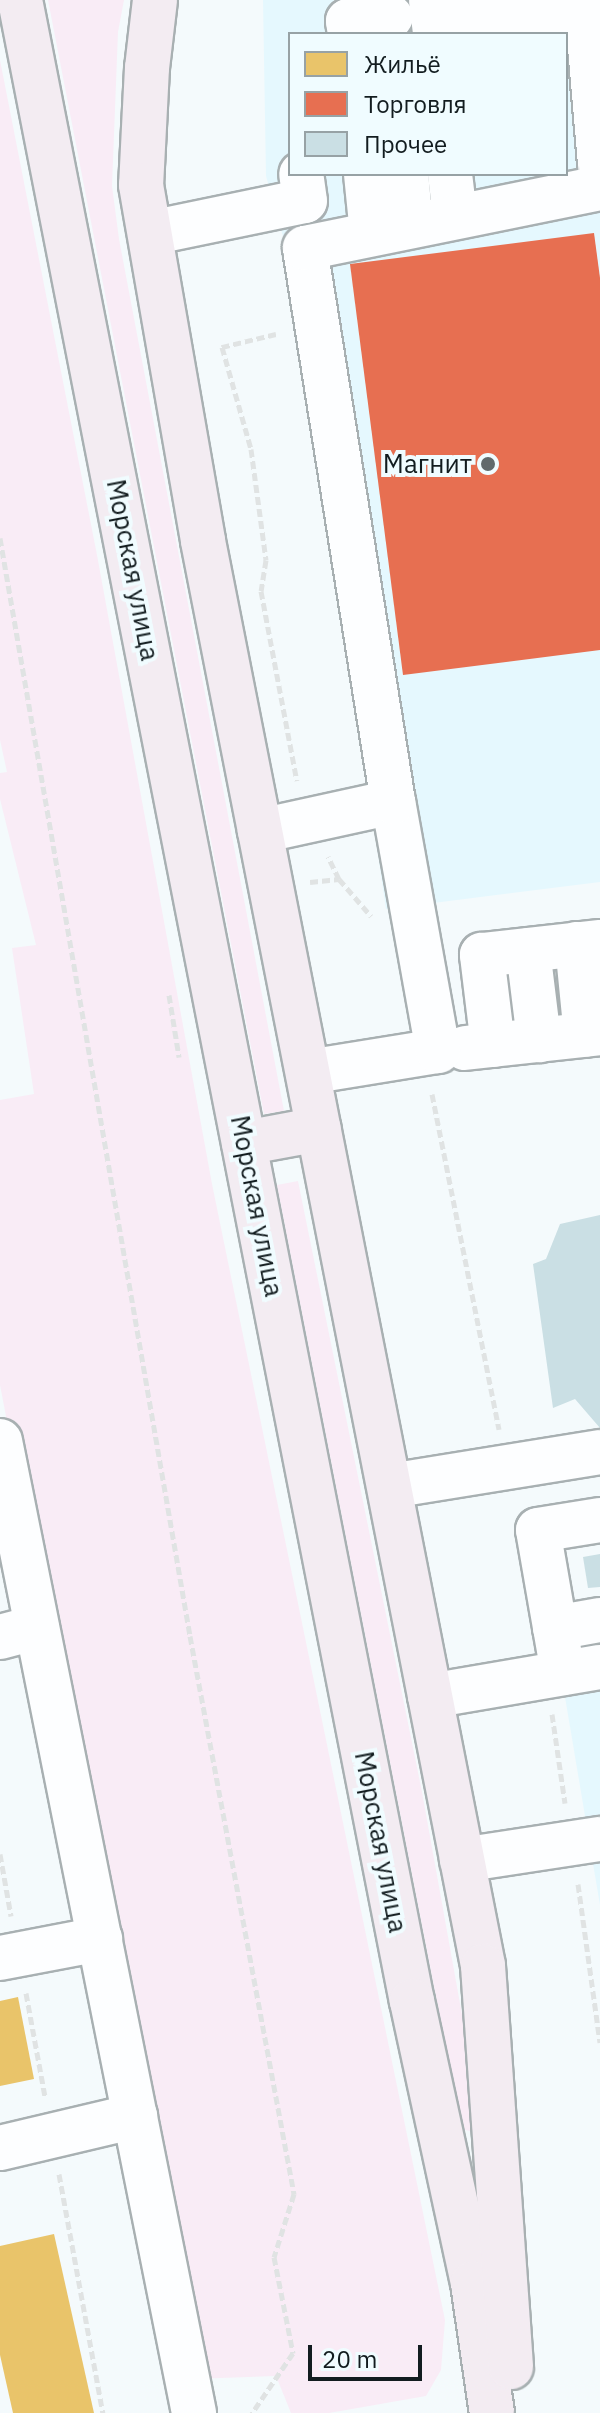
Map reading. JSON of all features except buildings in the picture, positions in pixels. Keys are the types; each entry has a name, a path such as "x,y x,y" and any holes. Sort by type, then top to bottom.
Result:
{"main road":[{"name":"Морская улица","path":"20,0 412,2001 473,2283 492,2413"},
{"path":"155,0 147,68 141,185 203,541 483,1966 513,2413"},
{"path":"244,1143 319,1129"}],"street":[{"path":"431,0 435,32"},
{"path":"470,0 474,32"},
{"path":"508,0 512,32"},
{"path":"545,0 548,32"},
{"path":"586,0 600,163"},
{"path":"347,22 391,17"},
{"path":"367,176 392,229"},
{"path":"392,229 405,176"},
{"path":"150,233 303,188"},
{"path":"438,1051 393,802 305,248 392,229 519,189"},
{"path":"260,831 393,802"},
{"path":"308,1072 438,1051 539,1040 593,1034 588,943 482,955 493,1045"},
{"path":"528,950 539,1040"},
{"path":"0,1441 18,1632 100,1939 194,2413"},
{"path":"390,1486 600,1452"},
{"path":"430,1696 581,1670 555,1628 538,1530 600,1520"},
{"path":"555,1628 600,1620"},
{"path":"462,1860 600,1839"},
{"path":"0,1958 100,1939"},
{"path":"0,2148 135,2116"}],"path":[{"path":"0,538 190,1636 294,2194 274,2257 293,2353 252,2413"}],"shaded area":[{"path":"48,0 124,0 118,32 112,186 119,239 284,1111 264,1114"},
{"path":"263,0 600,0 600,882 386,909 293,272 266,176"},
{"path":"0,60 97,555 212,1184 445,2320 441,2370 426,2396 329,2413 291,2413 276,2376 191,2379 0,1385 0,1100 34,1094 12,948 36,945 0,799 0,773 7,772 0,740"},
{"path":"298,1181 422,1792 482,2126 473,2132 462,2129 277,1185"},
{"path":"600,1685 600,1905 564,1691"}],"place":[{"name":"Магнит","path":"488,464"}]}
